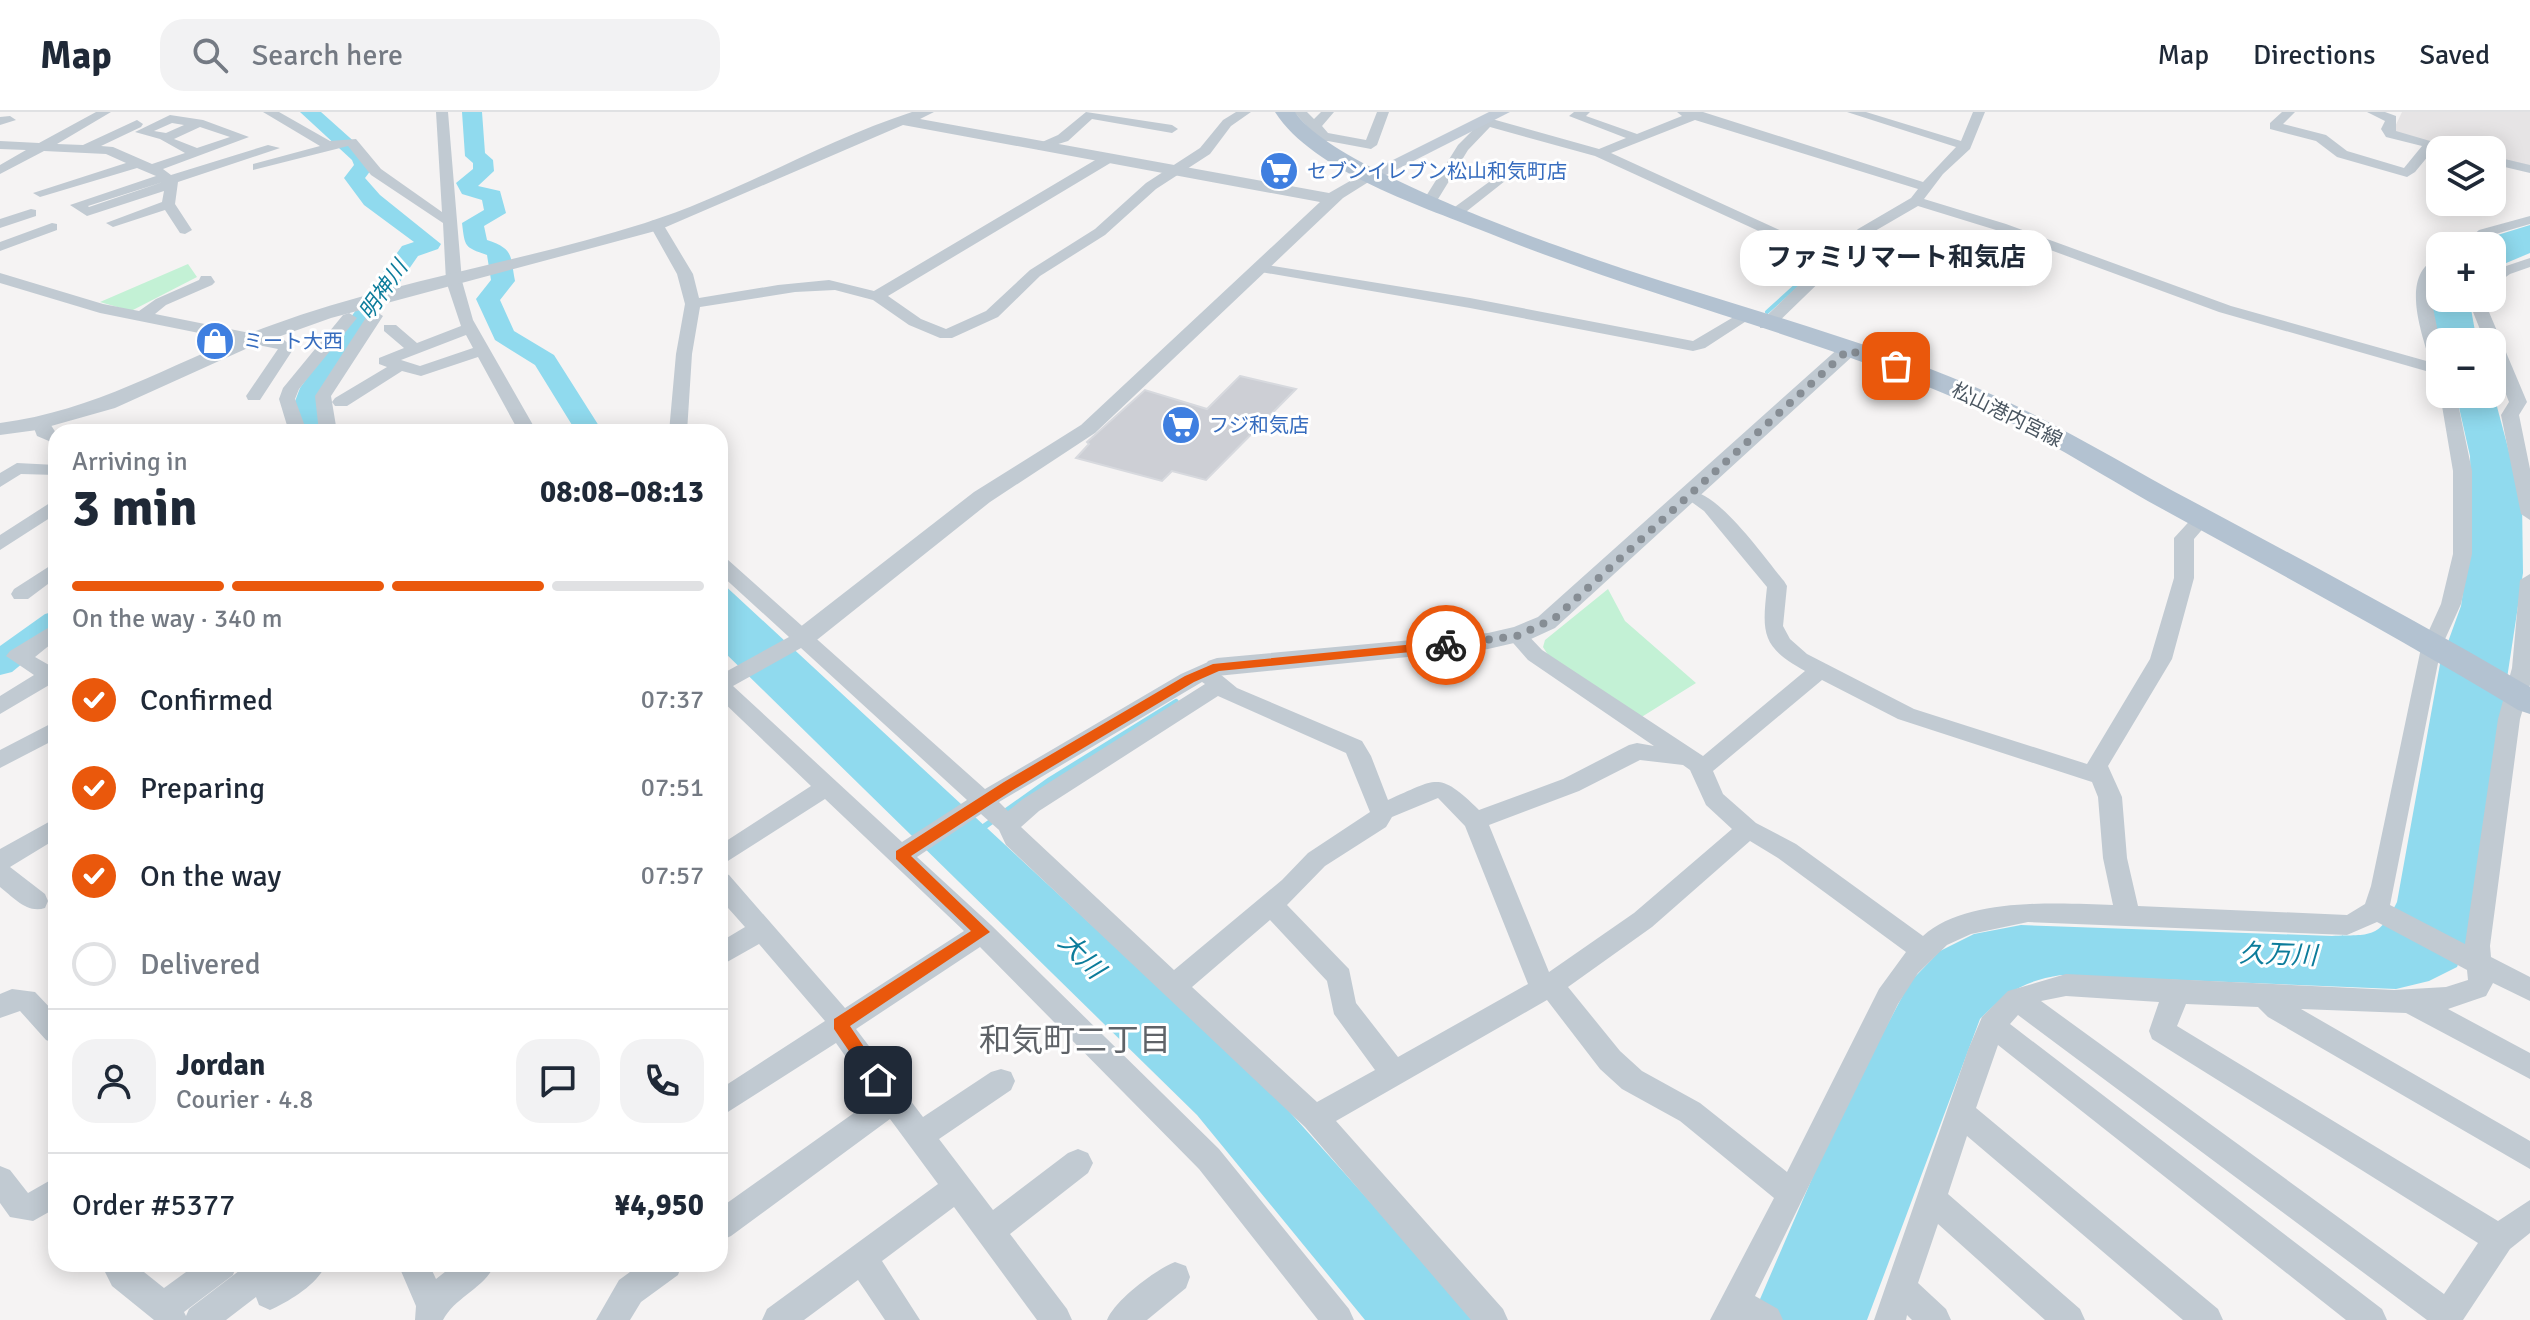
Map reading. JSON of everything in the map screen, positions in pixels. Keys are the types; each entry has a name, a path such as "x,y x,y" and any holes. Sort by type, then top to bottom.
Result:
{"main road":[{"name":"松山港内宮線","path":"1285,112 1292,123 1318,135 1370,176 1430,201 1583,263 1754,322 1848,350 1948,385 1995,406 2437,647 2519,696"},
{"path":"1370,176 1491,118"}],"street":[{"path":"0,170 105,112"},
{"path":"269,112 339,145"},
{"path":"442,112 449,221 470,328 524,424"},
{"path":"295,424 287,399 291,388 361,313 385,298 656,224 901,120 927,112"},
{"path":"877,296 915,322 946,335 992,314 1035,273 1100,232 1151,186 1205,151 1227,123 1243,112"},
{"path":"1300,112 1318,135 1371,145 1383,112"},
{"path":"1318,135 1328,112"},
{"path":"1584,112 1575,116 1637,138"},
{"path":"1853,112 1965,146"},
{"path":"1260,268 1485,305 1699,345 1754,322 1863,232 1916,201 1925,187 1965,146 1979,112"},
{"path":"2289,112 2274,126 2321,138 2342,154 2407,173 2419,163 2426,150"},
{"path":"2373,112 2392,119 2388,132 2426,143"},
{"path":"1600,153 1693,113 1925,187"},
{"path":"1039,146 1063,138 1091,114 1172,129"},
{"path":"1430,201 1463,148 1491,118 1600,153 1832,259"},
{"path":"150,169 243,137 199,123 170,119 141,132 167,137 199,123"},
{"path":"901,120 1333,199"},
{"path":"86,148 137,124"},
{"path":"167,137 166,140 197,153"},
{"path":"234,175 351,142 376,172 449,221"},
{"path":"0,145 108,150 169,180"},
{"path":"169,180 87,212 77,205 273,148"},
{"path":"72,173 121,157"},
{"path":"693,304 804,286 845,286 867,296 877,296 1107,159"},
{"path":"2506,163 2530,169"},
{"path":"40,193 135,164"},
{"path":"728,680 801,639 982,497 1088,429 1333,199 1348,186 1370,176"},
{"path":"1457,212 1500,178"},
{"path":"169,180 168,204 185,230"},
{"path":"1916,201 2001,227 2225,309 2426,364"},
{"path":"113,223 168,204"},
{"path":"0,224 31,213"},
{"path":"2488,232 2530,220"},
{"path":"656,224 685,274 693,304 684,354 679,424"},
{"path":"0,247 44,233"},
{"path":"2506,271 2530,262"},
{"path":"0,278 100,308 286,348 261,392"},
{"path":"141,317 161,302 207,282 206,279"},
{"path":"2426,279 2421,299 2429,328"},
{"path":"2481,312 2518,402 2510,415 2530,514"},
{"path":"0,429 41,423 119,401 251,340 361,313"},
{"path":"326,424 323,396 361,313"},
{"path":"390,328 415,349"},
{"path":"470,328 385,361 421,371 482,350"},
{"path":"904,853 992,812 1213,675 1517,636 1555,618 1848,350"},
{"path":"341,402 399,366"},
{"path":"2381,912 2383,886 2437,647 2458,575 2464,528 2460,451 2451,408"},
{"path":"41,423 48,437"},
{"path":"0,482 17,468 48,470"},
{"path":"1691,495 1711,507 1777,586 1779,591 1773,626 1781,643 1800,659 1906,714 2099,776"},
{"path":"0,544 48,513"},
{"path":"2127,914 2115,858 2110,797 2097,766 2161,659 2184,578 2184,538 2203,518"},
{"path":"728,570 992,812 1014,838 1315,1118 1492,1320"},
{"path":"0,585 27,596 48,576"},
{"path":"1890,1320 1992,1025 2017,999 2035,990 2066,985 2265,997 2407,1000 2467,993 2477,988 2473,962 2509,719 2519,696 2530,580"},
{"path":"48,635 18,656 48,672"},
{"path":"1517,636 1535,655 1641,740 1707,765 1820,670"},
{"path":"992,812 1031,805 1213,675"},
{"path":"1213,675 1354,747 1379,807 1389,809 1437,789 1445,791 1475,821 1534,972 1610,1060 1632,1080 1690,1112 1792,1194"},
{"path":"0,706 48,678"},
{"path":"728,688 828,786 904,853 1209,1159 1338,1320"},
{"path":"0,760 48,733"},
{"path":"1475,821 1571,785 1641,740"},
{"path":"1694,762 1714,799 1748,829 1787,851 1923,950"},
{"path":"728,852 828,786"},
{"path":"1174,986 1269,905 1308,867 1378,821 1384,808"},
{"path":"1315,1118 1548,986 1643,920 1748,829"},
{"path":"0,861 48,832"},
{"path":"0,873 36,901"},
{"path":"728,892 832,1009 893,1101 1056,1320"},
{"path":"1269,905 1291,923 1340,977 1343,1006 1393,1072"},
{"path":"1744,1313 1792,1194 1888,997 1909,965 1938,938 1967,925 2028,912 2127,914 2324,926 2358,922 2381,912"},
{"path":"2381,912 2530,990"},
{"path":"728,950 760,931"},
{"path":"728,1099 982,932"},
{"path":"2169,991 2173,1004 2162,1031 2499,1239"},
{"path":"2265,997 2277,1009 2530,1156"},
{"path":"2017,999 2446,1318 2499,1239 2530,1214"},
{"path":"0,1007 12,1000 26,1000 48,1023"},
{"path":"2407,1000 2530,1067"},
{"path":"1992,1025 2371,1320"},
{"path":"919,1136 1001,1081"},
{"path":"728,1220 893,1101"},
{"path":"1960,1112 2207,1320"},
{"path":"990,1231 1078,1163"},
{"path":"0,1180 21,1207 33,1207 48,1197"},
{"path":"778,1320 957,1187"},
{"path":"1931,1198 2069,1320"},
{"path":"861,1258 904,1320"},
{"path":"121,1272 168,1314 213,1272"},
{"path":"416,1272 430,1313"},
{"path":"430,1313 453,1284 469,1272"},
{"path":"612,1320 630,1291 656,1272"},
{"path":"1123,1320 1175,1277"},
{"path":"200,1320 271,1279"},
{"path":"1901,1288 1935,1320"}],"shaded area":[{"path":"2402,112 2530,112 2530,168 2506,162 2506,136 2426,136 2426,141 2392,133"}],"green space":[{"path":"188,264 197,277 131,311 100,302"},
{"path":"1608,589 1625,621 1696,683 1640,718 1548,655 1543,647 1545,640"}],"water":[{"path":"2530,225 2530,253 2506,263 2506,232"},
{"path":"2432,312 2472,312 2474,328 2436,328"},
{"name":"久万川","path":"2459,408 2497,408 2522,500 2523,573 2467,942 2457,967 2429,981 2396,989 2061,975 2016,989 1980,1019 1867,1320 1751,1320 1839,1116 1910,982 1940,951 1974,934 2021,925 2332,936 2365,934 2384,923 2397,902 2440,664 2461,606 2472,528 2470,456"},
{"path":"728,588 1270,1090 1476,1320 1365,1320 1197,1115 728,656"}],"building":[{"name":"フジ和気店","path":"1240,376 1296,389 1206,480 1172,471 1162,481 1076,458 1089,444 1087,442 1145,390 1207,409"}],"waterway":[{"name":"明神川","path":"310,112 361,158 364,166 354,178 372,200 430,244 410,251 313,388 307,404 310,424"},
{"name":"大川","path":"472,112 475,156 483,160 484,171 466,183 469,190 492,196 495,213 473,223 476,244 498,251 503,281 488,299 504,335 545,360 585,424"},
{"path":"1833,250 1846,242"},
{"path":"1767,312 1822,262"},
{"name":"明神川","path":"0,664 48,626"},
{"path":"978,831 1050,780 1176,702"}],"way so far":[{"path":"1446,645 1517,636 1555,618 1848,350 1896,366"}],"place":[{"name":"セブンイレブン松山和気町店","path":"1279,171"},
{"name":"ミート大西","path":"215,341"},
{"name":"ファミリマート和気店","path":"1896,366"},
{"name":"フジ和気店","path":"1181,425"}],"district":[{"name":"和気町二丁目","path":"1075,1040"}],"route":[{"path":"878,1080 840,1024 982,932 901,855 1008,786 1189,679 1217,667 1446,645"}]}
